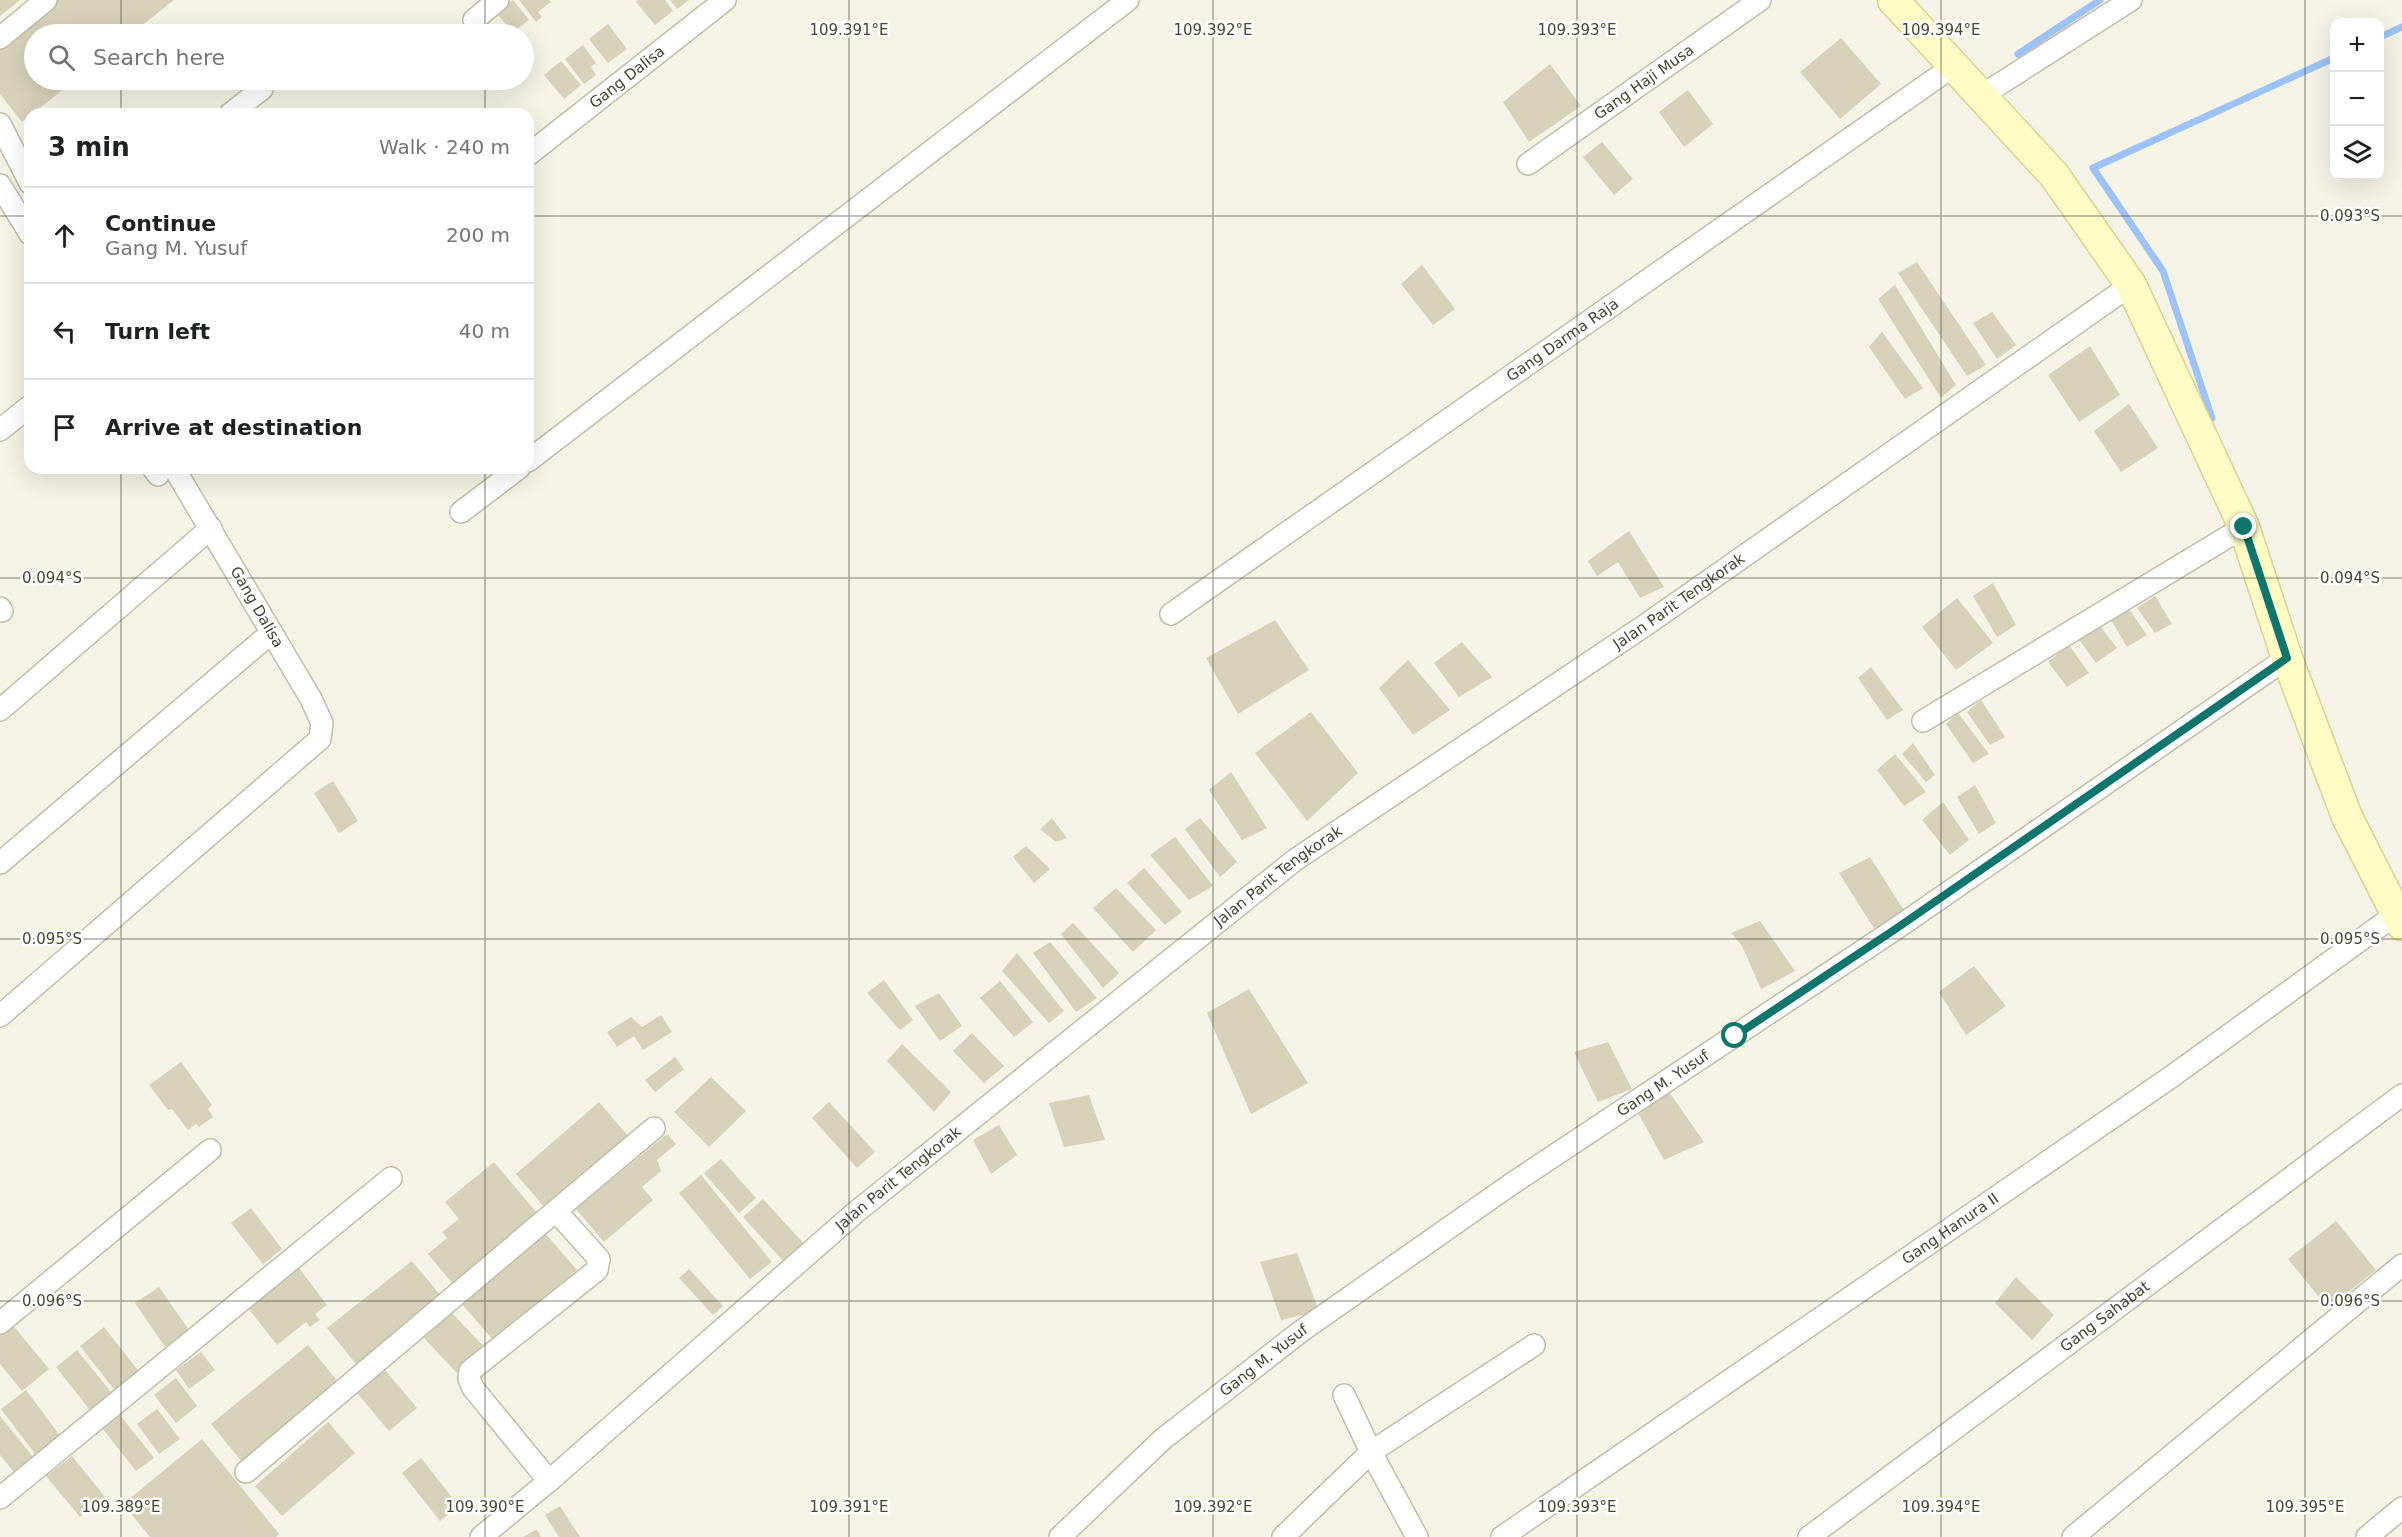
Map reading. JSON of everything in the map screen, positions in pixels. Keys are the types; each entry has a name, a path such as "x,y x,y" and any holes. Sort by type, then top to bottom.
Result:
{"main road":[{"path":"1893,0 2054,175 2131,285 2244,527 2287,658 2347,817 2398,920"}],"street":[{"path":"0,38 46,0"},
{"path":"474,20 498,0"},
{"name":"Gang Dalisa","path":"534,150 725,0"},
{"path":"534,456 1128,0"},
{"name":"Gang Haji Musa","path":"1528,164 1760,0"},
{"path":"1981,96 2131,0"},
{"name":"Gang Darma Raja","path":"1171,614 1955,65"},
{"path":"238,108 261,90"},
{"path":"0,124 24,171"},
{"path":"0,185 24,224"},
{"name":"Jalan Parit Tengkorak","path":"481,1537 549,1481 856,1212 1295,860 1647,624 2131,285"},
{"path":"0,430 24,411"},
{"name":"Gang Dalisa","path":"0,1016 321,739 322,723 311,699 211,528 165,474"},
{"path":"461,512 511,474"},
{"path":"1923,721 2244,527"},
{"path":"0,710 211,528"},
{"path":"0,863 271,633"},
{"name":"Gang M. Yusuf","path":"1060,1537 1163,1439 1300,1332 1510,1185 1897,928 2287,658"},
{"name":"Gang Hanura II","path":"1503,1537 2398,920"},
{"name":"Gang Sahabat","path":"1809,1537 2402,1095"},
{"path":"246,1472 654,1128"},
{"path":"0,1323 210,1150"},
{"path":"0,1498 392,1178"},
{"path":"549,1481 473,1388 469,1379 470,1371 597,1270 598,1259 556,1211"},
{"path":"2073,1537 2402,1265"},
{"path":"1283,1537 1371,1452 1534,1345"},
{"path":"1344,1395 1371,1452 1417,1537"},
{"path":"2367,1537 2402,1508"}],"building":[{"path":"0,0 20,0 0,16"},
{"path":"51,0 174,0 144,24 24,24 24,90 62,90 40,108 24,108 22,122 0,94 0,41"},
{"path":"513,0 529,20 524,24 505,24 497,13"},
{"path":"519,0 549,0 551,2 538,12 542,17 536,22"},
{"path":"638,0 665,0 673,11 655,25 636,2"},
{"path":"670,0 689,0 677,9"},
{"path":"608,24 627,49 608,63 589,39"},
{"path":"1841,38 1881,84 1840,119 1800,72"},
{"path":"583,45 596,63 591,67 596,75 584,84 565,59"},
{"path":"561,61 581,85 564,99 544,75"},
{"path":"1550,64 1581,106 1529,142 1503,102"},
{"path":"1688,90 1713,124 1684,147 1659,112"},
{"path":"1602,142 1633,179 1614,195 1583,157"},
{"path":"1917,262 1986,365 1967,376 1898,273"},
{"path":"1422,265 1455,309 1433,325 1401,284"},
{"path":"1895,285 1956,385 1941,398 1878,299"},
{"path":"1992,312 2016,345 1997,359 1973,323"},
{"path":"1882,332 1923,388 1905,399 1869,347"},
{"path":"2090,346 2120,395 2079,422 2048,375"},
{"path":"2129,404 2158,448 2121,472 2094,431"},
{"path":"1629,531 1664,587 1640,598 1618,562 1597,576 1588,561"},
{"path":"1993,583 2016,625 1997,637 1973,596"},
{"path":"2155,596 2172,624 2155,633 2137,608"},
{"path":"1957,598 1993,643 1956,670 1922,627"},
{"path":"2128,608 2147,635 2127,647 2111,620"},
{"path":"1275,620 1309,670 1238,714 1206,658"},
{"path":"2097,622 2117,648 2096,663 2078,638"},
{"path":"1462,642 1492,677 1459,697 1434,663"},
{"path":"2069,645 2089,673 2067,687 2048,662"},
{"path":"1408,660 1450,710 1413,735 1379,688"},
{"path":"1871,667 1903,710 1887,720 1858,678"},
{"path":"1981,700 2005,737 1990,745 1967,712"},
{"path":"1311,712 1358,773 1307,821 1255,753"},
{"path":"1958,713 1989,754 1973,763 1946,724"},
{"path":"1913,743 1935,775 1926,782 1902,754"},
{"path":"1895,754 1926,792 1904,806 1877,770"},
{"path":"1231,772 1267,828 1242,840 1209,790"},
{"path":"333,781 358,821 339,833 314,793"},
{"path":"1975,785 1996,823 1979,834 1957,797"},
{"path":"1943,802 1969,840 1950,855 1922,820"},
{"path":"1052,818 1067,838 1056,842 1040,829"},
{"path":"1200,818 1237,862 1220,877 1185,829"},
{"path":"1175,837 1213,886 1189,900 1150,855"},
{"path":"1026,846 1050,869 1034,883 1013,857"},
{"path":"1870,857 1905,912 1875,930 1839,873"},
{"path":"1144,868 1182,912 1165,925 1127,883"},
{"path":"1116,888 1156,930 1133,952 1093,908"},
{"path":"1760,921 1795,971 1761,989 1742,946 1731,933"},
{"path":"1073,923 1119,973 1103,988 1061,934"},
{"path":"1050,942 1097,998 1076,1012 1033,953"},
{"path":"1017,953 1064,1011 1049,1023 1002,971"},
{"path":"1974,966 2006,1006 1966,1035 1939,992"},
{"path":"884,980 913,1020 900,1030 867,993"},
{"path":"1000,981 1033,1022 1014,1037 980,998"},
{"path":"1249,989 1308,1083 1251,1114 1207,1013"},
{"path":"939,993 962,1026 940,1041 915,1006"},
{"path":"661,1015 672,1032 643,1050 634,1036 617,1047 607,1032 631,1017 642,1027"},
{"path":"972,1033 1004,1066 984,1083 953,1051"},
{"path":"1608,1042 1632,1089 1598,1102 1574,1052"},
{"path":"902,1044 951,1092 934,1112 887,1061"},
{"path":"675,1057 684,1069 655,1092 645,1080"},
{"path":"181,1062 212,1105 208,1109 213,1117 199,1127 196,1124 188,1130 172,1109 168,1110 149,1085"},
{"path":"711,1077 746,1111 709,1147 674,1112"},
{"path":"1667,1089 1704,1142 1664,1160 1637,1111"},
{"path":"1089,1095 1105,1140 1064,1147 1049,1103"},
{"path":"599,1102 629,1137 546,1209 516,1174"},
{"path":"829,1102 875,1152 857,1168 812,1118"},
{"path":"999,1125 1017,1155 991,1174 973,1140"},
{"path":"667,1134 676,1144 657,1160 661,1171 642,1187 653,1200 604,1242 576,1209"},
{"path":"721,1159 756,1198 739,1213 704,1173"},
{"path":"494,1162 542,1219 457,1289 428,1254 447,1238 442,1232 459,1219 445,1202"},
{"path":"701,1175 772,1262 750,1279 679,1193"},
{"path":"763,1199 806,1246 786,1264 743,1217"},
{"path":"251,1208 282,1249 263,1264 231,1223"},
{"path":"2336,1221 2376,1270 2328,1308 2288,1259"},
{"path":"545,1233 577,1270 494,1341 462,1304"},
{"path":"1297,1253 1319,1311 1281,1320 1260,1262"},
{"path":"412,1261 441,1296 356,1364 327,1328"},
{"path":"296,1264 327,1305 315,1314 320,1320 310,1327 306,1322 277,1345 244,1303"},
{"path":"689,1269 723,1306 713,1315 679,1278"},
{"path":"2016,1277 2054,1315 2032,1340 1995,1303"},
{"path":"159,1287 189,1330 165,1347 135,1303"},
{"path":"452,1313 485,1348 457,1373 424,1338"},
{"path":"11,1323 49,1369 22,1391 0,1364 0,1332"},
{"path":"104,1327 140,1373 116,1392 80,1346"},
{"path":"308,1345 339,1383 242,1462 211,1424"},
{"path":"77,1350 115,1397 93,1414 56,1367"},
{"path":"201,1352 215,1370 189,1389 176,1370"},
{"path":"385,1370 417,1408 389,1431 357,1393"},
{"path":"176,1378 197,1406 176,1423 154,1395"},
{"path":"26,1390 61,1437 36,1455 1,1409"},
{"path":"157,1409 180,1439 159,1454 137,1424"},
{"path":"120,1415 154,1458 136,1471 103,1429"},
{"path":"0,1416 33,1457 14,1472 0,1455"},
{"path":"328,1422 355,1453 282,1516 255,1486"},
{"path":"202,1439 279,1534 276,1537 150,1537 123,1504"},
{"path":"72,1456 105,1497 80,1517 46,1476"},
{"path":"421,1458 459,1506 440,1521 402,1473"},
{"path":"560,1506 580,1537 559,1537 545,1515"},
{"path":"537,1529 541,1537 523,1537"}],"waterway":[{"path":"2018,54 2100,0"},
{"path":"2384,35 2402,27"},
{"path":"2212,418 2163,271 2093,168 2330,60"}],"route":[{"path":"1735,1036 1897,928 2135,761 2287,658 2244,527"}]}
